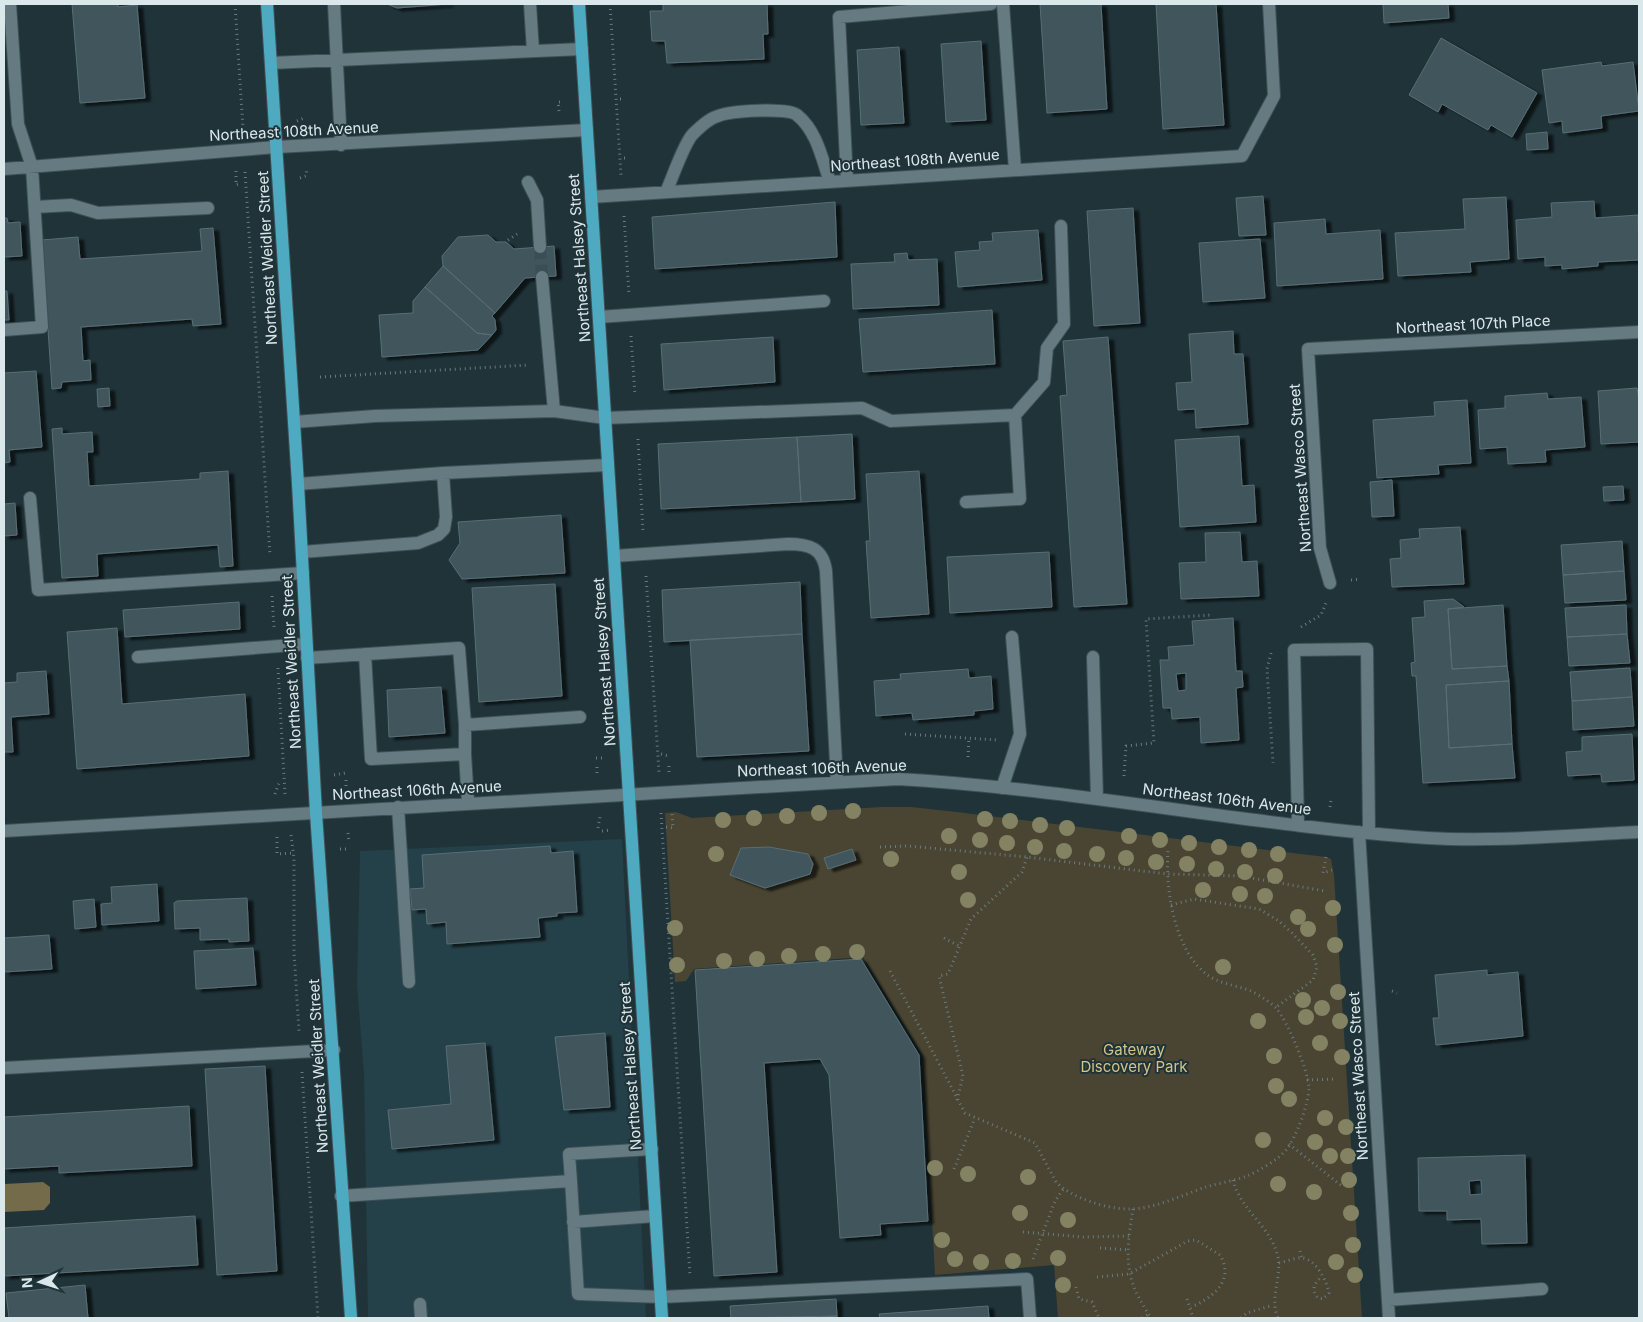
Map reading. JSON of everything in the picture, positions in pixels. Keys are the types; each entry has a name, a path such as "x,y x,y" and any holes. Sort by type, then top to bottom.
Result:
{"main road":[{"name":"Northeast Weidler Street","path":"267,4 298,484 316,813 334,1050 351,1318"},
{"name":"Northeast Halsey Street","path":"579,4 662,1318"}],"street":[{"path":"4,330 42,327 32,167 18,124 10,4"},
{"path":"334,4 341,145"},
{"path":"530,4 533,51"},
{"path":"847,181 839,17 991,4"},
{"path":"1003,4 1015,170"},
{"name":"Northeast 108th Avenue","path":"591,197 1242,156 1274,96 1269,4"},
{"path":"271,62 582,49"},
{"path":"666,192 692,135 717,116 739,112 784,111 795,113 806,124 817,142 830,182"},
{"name":"Northeast 108th Avenue","path":"4,169 277,147 341,145 587,130"},
{"path":"528,182 537,200 540,247"},
{"path":"35,208 71,205 98,213 208,208"},
{"path":"966,502 1020,499 1015,415 1044,382 1047,348 1064,324 1061,226"},
{"path":"542,277 554,411"},
{"path":"599,317 824,301"},
{"name":"Northeast 107th Place","path":"1308,349 1639,332"},
{"name":"Northeast Wasco Street","path":"1308,349 1320,548 1330,583"},
{"path":"294,422 375,416 554,411 605,418 862,408 892,421 1015,415"},
{"path":"298,484 443,473 608,465"},
{"path":"302,552 418,542 438,535 444,529 446,517 443,473"},
{"path":"30,498 38,590 303,573"},
{"path":"614,556 788,544 812,546 820,552 826,571 837,782"},
{"path":"1002,788 1020,734 1012,637"},
{"path":"138,657 306,644"},
{"path":"307,658 459,648 465,725 468,804"},
{"name":"Northeast Wasco Street","path":"1298,824 1294,650 1367,649 1364,833 1389,1318"},
{"path":"365,654 371,760 465,754"},
{"path":"1093,656 1097,800"},
{"path":"465,725 580,717"},
{"name":"Northeast 106th Avenue","path":"4,830 898,779 1002,788 1364,833 1485,839 1639,832"},
{"path":"398,807 409,982"},
{"path":"4,1068 334,1050"},
{"path":"652,1149 569,1154 578,1294 661,1297 1027,1279 1030,1318"},
{"path":"342,1196 571,1180"},
{"path":"573,1222 655,1216"},
{"path":"1388,1300 1542,1289"},
{"path":"420,1304 421,1318"}],"path":[{"path":"235,4 241,101"},
{"path":"610,4 621,176"},
{"path":"620,99 625,99"},
{"path":"236,168 236,185 241,183"},
{"path":"306,176 307,168"},
{"path":"247,199 270,555"},
{"path":"624,217 629,295"},
{"path":"632,342 635,396"},
{"path":"320,377 550,364"},
{"path":"638,440 644,537"},
{"path":"646,570 689,1251"},
{"path":"272,593 274,628"},
{"path":"1124,776 1126,746 1154,743 1146,619 1211,615"},
{"path":"278,670 288,814 293,853 294,953 300,1033"},
{"path":"905,734 1018,741"},
{"path":"968,757 969,738"},
{"path":"661,754 669,756"},
{"path":"275,791 280,780"},
{"path":"1330,807 1331,800"},
{"path":"666,827 673,828 672,814"},
{"path":"598,828 600,816"},
{"path":"348,833 349,842"},
{"path":"277,837 277,854 293,853"},
{"path":"880,848 908,846 1027,856 1167,874 1240,876 1325,891"},
{"path":"890,971 965,1112 1035,1143 1056,1182 1064,1188 1096,1202 1116,1208 1133,1209 1254,1173 1282,1154 1289,1144 1306,1105 1308,1080 1303,1062 1275,1008 1250,991 1211,978 1203,972 1179,935 1167,874 1168,850"},
{"path":"957,1100 963,1076 939,976 948,974 971,919 1022,872 1027,856"},
{"path":"1326,857 1324,873 1332,870"},
{"path":"1172,906 1194,899 1259,909 1279,921 1292,933 1313,955 1317,967 1313,980 1275,1008"},
{"path":"944,938 960,946"},
{"path":"1392,991 1397,993"},
{"path":"302,1070 318,1318"},
{"path":"1308,1080 1336,1079"},
{"path":"954,1169 975,1118"},
{"path":"1289,1144 1343,1187"},
{"path":"1233,1180 1240,1198 1272,1240 1279,1275 1273,1305 1278,1318"},
{"path":"1027,1279 1041,1235 1055,1201 1064,1188"},
{"path":"1133,1209 1129,1236 1130,1274 1134,1288 1150,1316 1142,1318"},
{"path":"1023,1232 1083,1237 1129,1236"},
{"path":"1097,1277 1130,1274 1188,1241 1196,1240 1208,1246 1223,1260 1224,1278 1222,1286 1214,1294 1191,1307"},
{"path":"1100,1248 1129,1250"},
{"path":"1300,1251 1302,1258"},
{"path":"1278,1263 1302,1258 1309,1261 1322,1276 1329,1292 1323,1299 1318,1298 1313,1289 1322,1276"},
{"path":"1076,1287 1079,1299 1092,1302 1099,1318"},
{"path":"1187,1299 1193,1318"},
{"path":"1241,1318 1247,1313 1273,1305"}],"shaded area":[{"path":"622,839 646,1318 368,1318 364,1074 357,985 360,851"},
{"path":"43,1182 50,1187 50,1203 44,1210 4,1212 4,1184"}],"green space":[{"name":"Gateway Discovery Park","path":"881,807 911,807 957,812 1331,859 1334,875 1362,1318 1058,1318 1054,1265 935,1275 923,1056 863,957 694,969 686,981 675,982 665,813 676,812 692,818"}],"building":[{"path":"72,4 118,4 118,7 137,5 145,98 80,103"},
{"path":"387,4 448,4 397,8"},
{"path":"663,4 767,4 768,34 763,34 764,59 667,63 665,41 652,41 650,11 663,11"},
{"path":"1040,4 1101,4 1107,109 1047,113"},
{"path":"1156,4 1216,4 1224,125 1163,129"},
{"path":"1383,4 1448,4 1449,18 1384,23"},
{"path":"1441,38 1537,93 1512,137 1491,125 1488,130 1442,104 1438,112 1409,95"},
{"path":"981,41 986,120 946,122 941,44"},
{"path":"899,47 904,123 861,125 857,50"},
{"path":"1601,62 1602,66 1633,62 1639,111 1601,116 1602,128 1563,133 1562,121 1549,123 1542,70"},
{"path":"1547,132 1548,149 1527,150 1526,134"},
{"path":"1263,196 1266,235 1239,236 1236,198"},
{"path":"1506,197 1509,259 1470,262 1471,272 1398,276 1395,233 1465,229 1463,199"},
{"path":"1594,201 1595,218 1638,215 1639,260 1598,262 1598,266 1562,269 1562,265 1545,266 1545,257 1518,259 1516,220 1552,217 1551,203"},
{"path":"835,202 837,257 655,269 652,217"},
{"path":"1133,208 1140,323 1094,326 1087,211"},
{"path":"4,218 7,218 8,223 20,222 22,256 4,257"},
{"path":"1325,219 1326,234 1380,230 1383,279 1277,286 1274,223"},
{"path":"213,228 221,324 193,326 192,319 81,327 83,361 90,360 91,380 62,382 61,388 52,389 42,240 78,237 80,259 202,251 200,229"},
{"path":"1038,230 1042,280 958,287 955,252 980,250 979,242 993,241 992,233"},
{"path":"488,235 496,242 506,242 514,249 554,246 556,276 525,278 495,313 443,266 442,256 458,237"},
{"path":"1260,239 1265,298 1203,302 1199,243"},
{"path":"907,253 908,260 937,259 939,305 853,309 851,264 895,262 894,254"},
{"path":"443,266 495,313 492,316 495,320 496,330 492,335 477,333 425,287"},
{"path":"425,287 477,333 492,335 478,350 382,357 379,315 413,313 413,301"},
{"path":"4,291 7,291 9,320 4,320"},
{"path":"992,310 995,364 863,372 859,319"},
{"path":"1233,331 1234,354 1243,354 1248,424 1196,428 1195,409 1178,410 1176,383 1192,382 1189,334"},
{"path":"773,337 775,382 664,390 661,344"},
{"path":"1108,337 1127,604 1074,607 1060,396 1067,395 1063,341"},
{"path":"36,371 42,447 9,450 10,462 4,463 4,373"},
{"path":"109,388 110,406 98,407 97,389"},
{"path":"1637,388 1639,400 1639,442 1601,444 1598,391"},
{"path":"1547,393 1548,399 1581,397 1585,447 1545,450 1546,462 1508,464 1507,447 1480,449 1478,410 1505,408 1505,396"},
{"path":"1467,400 1471,463 1438,465 1439,474 1377,478 1373,420 1435,416 1434,402"},
{"path":"62,428 62,434 92,432 93,452 87,452 89,486 200,479 200,473 228,471 233,566 220,567 218,545 97,554 98,576 62,578 52,429"},
{"path":"852,434 855,499 801,502 797,437"},
{"path":"1239,436 1242,486 1254,485 1256,522 1180,527 1175,440"},
{"path":"797,437 801,502 661,509 658,444"},
{"path":"919,471 929,614 871,618 866,541 870,541 866,474"},
{"path":"1392,480 1394,516 1372,517 1370,482"},
{"path":"1623,486 1624,500 1604,501 1603,487"},
{"path":"15,503 17,535 4,536 4,504"},
{"path":"561,515 565,573 462,579 449,560 460,543 458,522"},
{"path":"1460,527 1464,584 1392,587 1390,559 1401,558 1400,540 1420,538 1419,529"},
{"path":"1240,532 1242,562 1257,561 1259,596 1181,599 1179,563 1206,562 1205,533"},
{"path":"1622,541 1624,571 1563,575 1561,545"},
{"path":"1049,552 1052,607 950,613 947,557"},
{"path":"1624,571 1626,600 1565,603 1563,575"},
{"path":"800,582 802,634 664,642 662,590"},
{"path":"555,584 562,696 479,702 472,588"},
{"path":"1453,599 1464,607 1448,609 1452,669 1507,666 1509,681 1446,685 1449,748 1512,744 1515,778 1423,783 1416,676 1412,676 1411,663 1415,662 1412,618 1425,617 1424,601"},
{"path":"239,602 240,629 125,637 123,610"},
{"path":"1503,605 1507,666 1452,669 1448,609"},
{"path":"1626,605 1627,634 1567,637 1565,608"},
{"path":"1233,618 1236,671 1242,671 1243,687 1236,688 1239,740 1201,743 1200,717 1172,719 1171,708 1163,708 1160,660 1169,660 1168,647 1194,645 1192,621","holes":["1186,673 1186,690 1178,691 1176,674"]},
{"path":"117,628 122,704 245,694 249,756 77,769 67,632"},
{"path":"802,634 809,751 697,757 690,640"},
{"path":"1627,634 1630,663 1569,666 1567,637"},
{"path":"1630,668 1632,697 1572,701 1570,672"},
{"path":"968,669 969,678 991,676 993,709 974,711 974,715 913,720 912,713 876,716 874,681 901,679 900,674"},
{"path":"46,671 49,714 11,717 13,752 4,752 4,683 17,682 17,673"},
{"path":"1509,681 1512,744 1449,748 1446,685"},
{"path":"441,687 445,733 389,737 387,690"},
{"path":"1632,697 1634,726 1573,730 1572,701"},
{"path":"1632,734 1634,780 1602,782 1601,774 1568,776 1566,752 1582,751 1582,737"},
{"path":"550,846 551,853 573,851 577,912 557,913 557,916 538,918 540,937 447,944 446,922 427,924 426,909 412,910 410,889 424,888 422,855"},
{"path":"769,847 808,854 813,864 810,874 765,888 730,875 741,848"},
{"path":"852,849 856,860 828,869 824,858"},
{"path":"157,884 159,921 102,925 101,904 112,903 111,887"},
{"path":"247,898 249,941 229,942 229,939 200,940 200,928 175,929 174,903 177,901"},
{"path":"94,899 96,927 75,929 73,901"},
{"path":"49,935 52,969 4,972 4,938"},
{"path":"253,948 256,985 196,989 194,951"},
{"path":"861,959 919,1055 928,1221 880,1224 881,1235 840,1238 829,1075 820,1059 764,1063 777,1272 714,1276 695,970"},
{"path":"1487,970 1487,975 1518,972 1523,1036 1436,1045 1433,1018 1439,1018 1435,975"},
{"path":"605,1033 610,1107 564,1110 555,1037"},
{"path":"485,1043 494,1140 392,1149 388,1110 451,1104 446,1046"},
{"path":"265,1066 277,1271 217,1275 205,1069"},
{"path":"189,1106 192,1166 59,1173 59,1166 4,1169 4,1117"},
{"path":"1525,1155 1527,1243 1482,1244 1481,1219 1447,1220 1447,1211 1419,1211 1418,1158","holes":["1481,1180 1482,1194 1470,1195 1469,1181"]},
{"path":"195,1216 198,1265 4,1276 4,1228"},
{"path":"85,1285 88,1318 9,1318 6,1293"},
{"path":"836,1299 837,1316 731,1318 730,1306"},
{"path":"988,1306 989,1318 880,1318 879,1314"},
{"path":"837,1316 837,1318 822,1317"}],"tunnel":[{"path":"540,247 542,277"}]}
